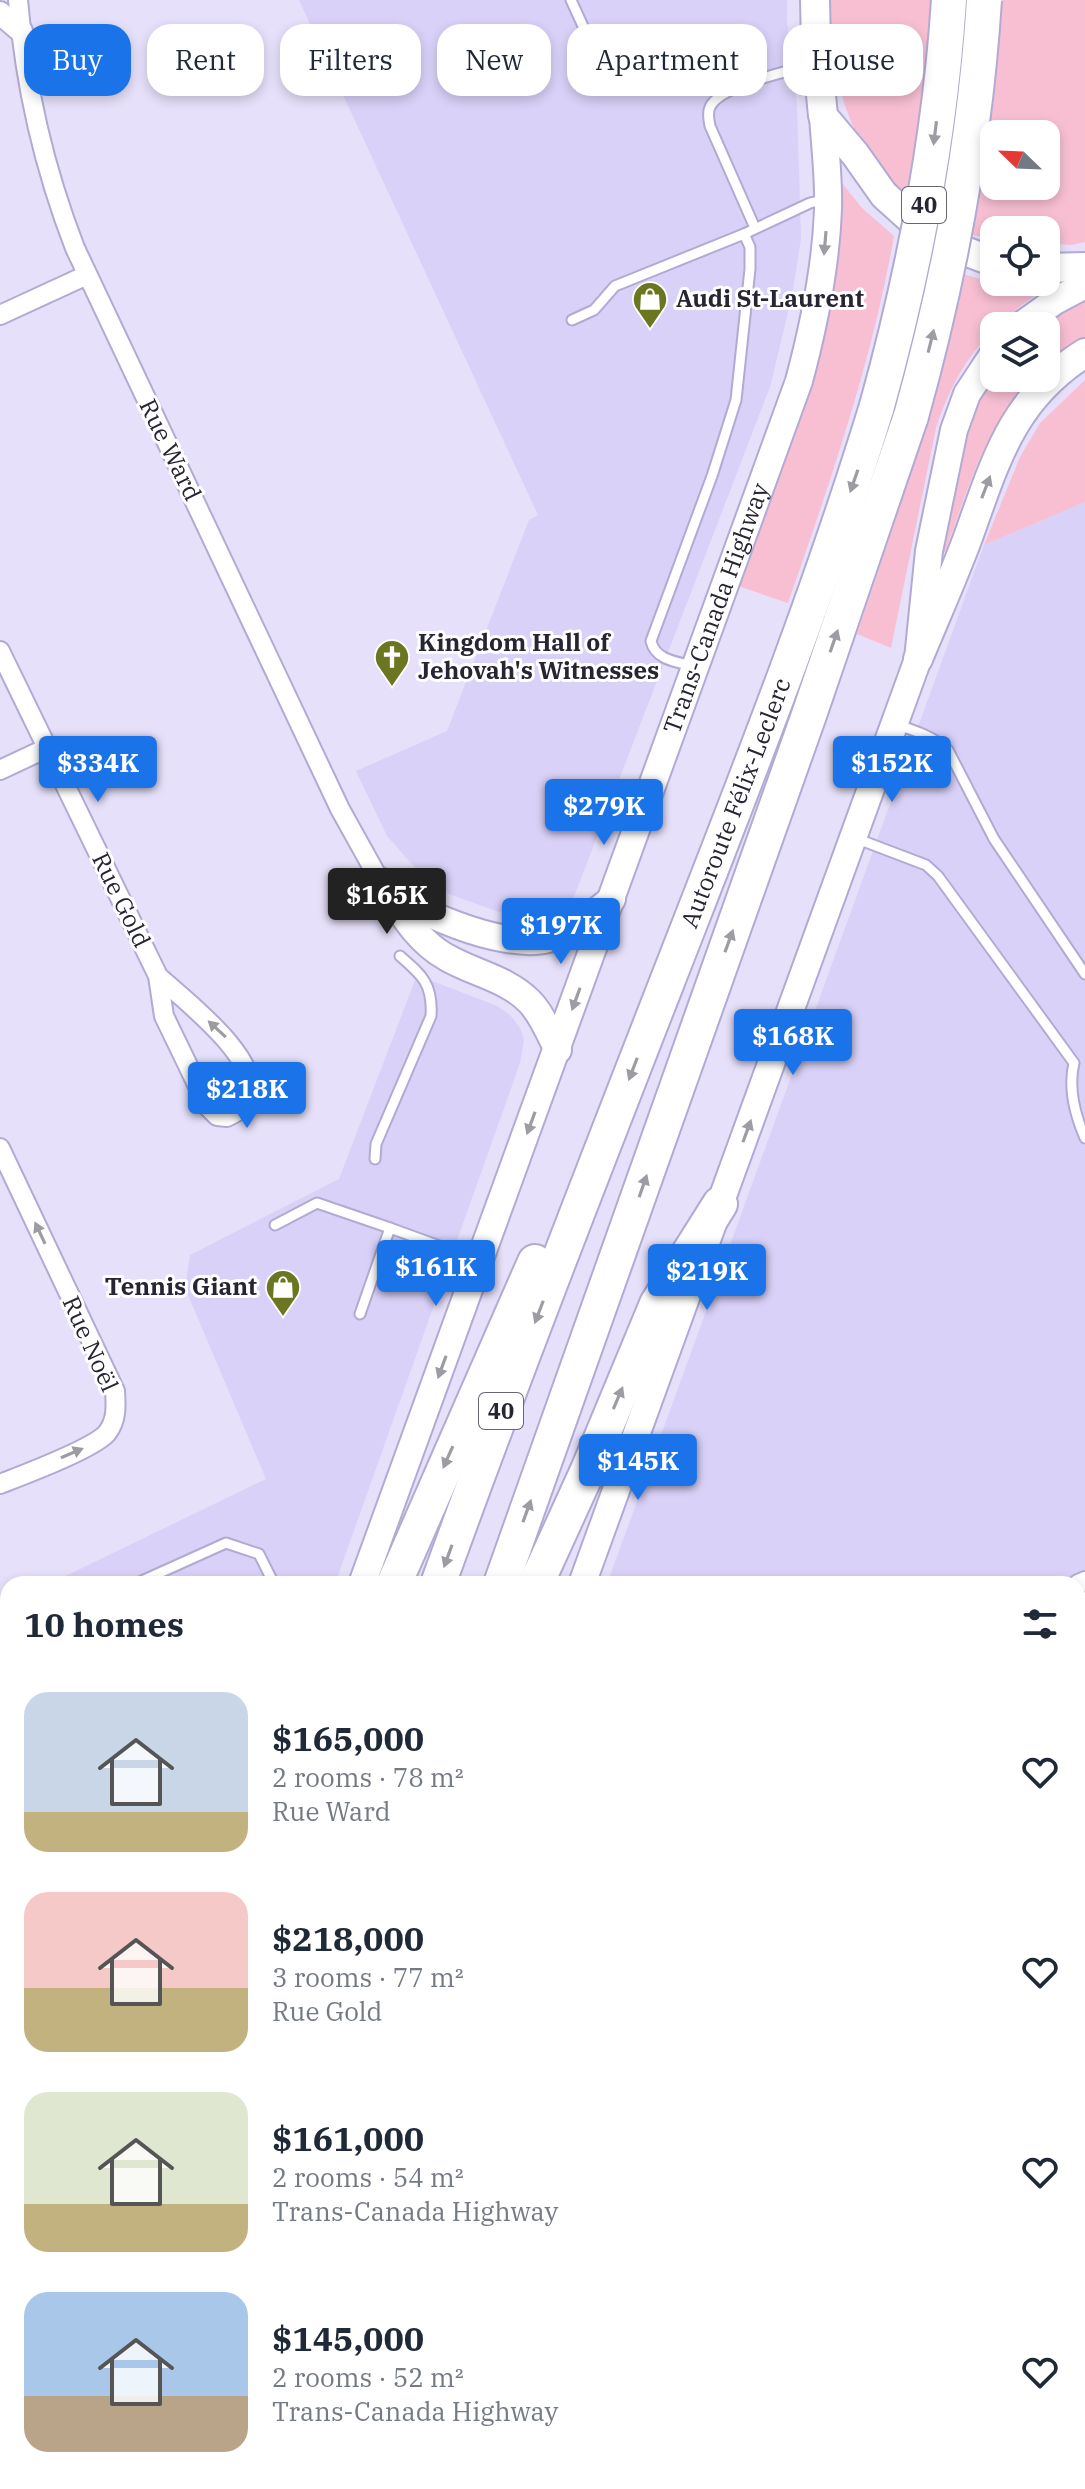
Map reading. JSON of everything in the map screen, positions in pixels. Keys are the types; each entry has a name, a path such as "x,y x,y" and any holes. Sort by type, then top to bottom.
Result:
{"highway":[{"name":"Autoroute Félix-Leclerc","path":"441,1576 514,1378 775,702 858,470 901,318 929,178 949,0"},
{"name":"Autoroute Félix-Leclerc","path":"504,1576 901,449 930,344 955,231 969,151 984,0"},
{"path":"398,1576 548,1232 619,1107"},
{"path":"540,1576 588,1470 657,1304 720,1204"}],"main road":[{"path":"815,0 816,24"},
{"path":"821,96 823,116 884,195 914,222 949,245 980,257"},
{"name":"Trans-Canada Highway","path":"365,1576 799,381 820,288 828,199 823,116"},
{"path":"1060,268 1085,267"},
{"path":"1040,312 1085,285"},
{"path":"585,1576 894,724 1002,446 1012,426 1039,390 1085,353"},
{"path":"918,659 929,551 954,430 967,394 980,374"},
{"path":"380,881 403,900 437,917 499,937 531,941 568,932 612,899"},
{"path":"380,881 408,923 430,947 456,962 502,981 527,999 539,1013 558,1050"}],"street":[{"name":"Rue Ward","path":"18,0 29,95 40,142 54,192 87,275 347,822 380,881"},
{"path":"0,13 21,31"},
{"path":"0,315 87,275"},
{"name":"Rue Gold","path":"0,651 158,976 164,1016 208,1107 217,1116 227,1117 245,1105 250,1097 246,1071 226,1036 158,976"},
{"path":"0,770 47,748"},
{"name":"Rue Noël","path":"0,1148 115,1391 116,1413 107,1433 93,1444 0,1484"}],"lane":[{"path":"571,0 582,24"},
{"path":"755,228 710,126 708,112 724,93 783,73"},
{"path":"572,320 594,310 615,286 744,234 810,203 828,199"},
{"path":"696,667 659,655 651,641 712,476 736,400 750,269 750,247 744,234"},
{"path":"894,724 927,736 948,750 994,839 1085,974"},
{"path":"853,837 926,865 938,876 1074,1063 1071,1075 1076,1118 1085,1138"},
{"path":"375,1159 376,1144 431,1016 431,1001 423,975 400,956"},
{"path":"275,1225 317,1203 480,1261"},
{"path":"360,1314 390,1228"},
{"path":"153,1576 226,1543 259,1554 270,1576"}],"shaded area":[{"path":"299,0 787,0 787,24 783,24 783,96 796,96 801,239 792,296 770,387 572,902 550,914 529,916 499,912 449,894 418,871 387,836 356,771 447,731 529,520 538,515 344,96 421,96 421,24 310,24"},
{"path":"830,0 932,0 923,88 923,24 829,24"},
{"path":"1002,0 1085,0 1085,242 1060,244 1060,216 980,216 980,236 972,235 980,187 980,200 1060,200 1060,120 991,120"},
{"path":"842,96 922,96 905,197 868,154"},
{"path":"838,178 862,208 894,236 862,376 788,603 738,586"},
{"path":"964,274 980,279 980,296 1034,296 1012,312 980,312 980,345 955,382 936,428 891,648 857,634 930,411"},
{"path":"1085,300 1085,339 1060,356 1060,312"},
{"path":"1085,380 1085,502 984,545 1020,457 1040,423"},
{"path":"983,392 1020,392 1002,416 979,460 945,552 938,550 973,413"},
{"path":"1085,502 1085,1576 610,1576 984,545"},
{"path":"417,975 497,1006 510,1015 524,1040 520,1063 338,1576 66,1576 266,1479 185,1288 190,1255 339,1179"}],"place":[{"name":"Audi St-Laurent","path":"650,330"},
{"name":"Kingdom Hall of Jehovah's Witnesses","path":"392,688"},
{"name":"Tennis Giant","path":"283,1318"}]}
